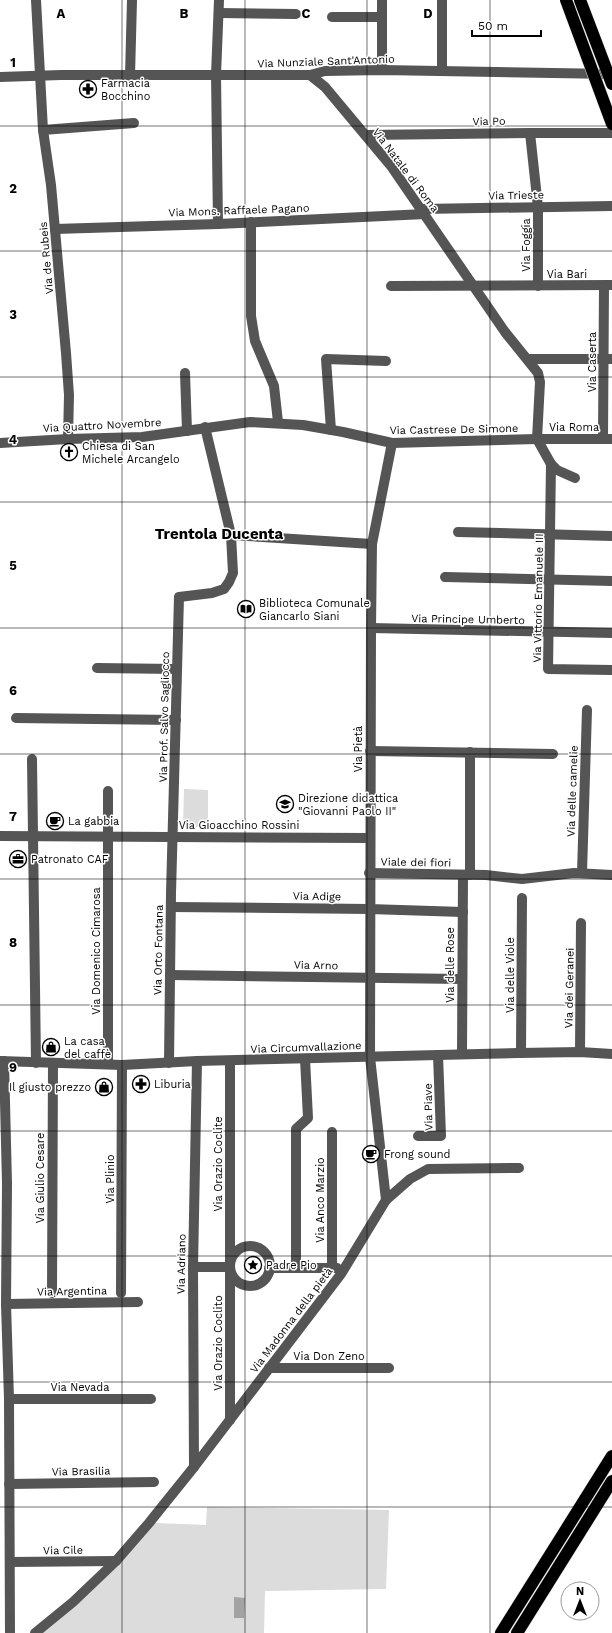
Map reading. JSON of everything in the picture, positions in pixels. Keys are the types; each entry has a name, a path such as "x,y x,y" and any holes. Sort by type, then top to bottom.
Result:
{"highway":[{"path":"565,0 612,124"},
{"path":"580,0 612,84"},
{"path":"501,1633 612,1456"},
{"path":"517,1633 612,1481"},
{"path":"522,1633 530,1613"}],"street":[{"name":"Via de Rubeis","path":"36,0 43,130 51,185 68,374 68,439"},
{"path":"130,76 132,0"},
{"path":"218,224 216,75 219,0"},
{"path":"382,0 382,70"},
{"path":"442,0 442,71"},
{"path":"565,0 592,73 612,119"},
{"path":"219,13 296,14"},
{"path":"332,17 382,17"},
{"name":"Via Nunziale Sant'Antonio","path":"0,77 41,75 310,75 325,71 382,70 612,74"},
{"name":"Via Natale di Roma","path":"310,75 325,87 391,166 505,332 538,373 540,382 537,439"},
{"path":"43,130 134,123"},
{"name":"Via Foggia","path":"530,133 538,207 538,286"},
{"name":"Via Po","path":"366,135 612,133"},
{"name":"Via Trieste","path":"423,211 612,206"},
{"name":"Via Mons. Raffaele Pagano","path":"55,229 218,224 423,211"},
{"path":"252,222 251,316 255,341 274,386 278,422"},
{"name":"Via Bari","path":"474,286 608,285"},
{"name":"Via Caserta","path":"607,439 608,285"},
{"path":"391,286 474,286"},
{"path":"331,430 326,360 386,361"},
{"path":"528,360 608,360"},
{"path":"185,373 187,431"},
{"name":"Via Castrese De Simone","path":"205,427 250,422 278,422 331,430 392,443 537,439"},
{"path":"205,427 231,535 372,544"},
{"name":"Via Quattro Novembre","path":"0,443 142,437 205,427"},
{"name":"Via Roma","path":"537,439 607,439"},
{"name":"Via Vittorio Emanuele III","path":"537,439 551,464 557,470 575,478"},
{"name":"Via Pietà","path":"370,1057 369,838 372,544 392,443"},
{"name":"Via Vittorio Emanuele III","path":"551,464 548,669 612,670"},
{"path":"458,532 612,536"},
{"name":"Via Prof. Salvo Sagliocco","path":"174,837 176,669 179,596 212,593 224,588 229,582 233,573 231,535"},
{"path":"445,578 612,581"},
{"name":"Via Principe Umberto","path":"371,628 548,633 612,633"},
{"path":"97,668 176,669"},
{"name":"Via delle camelie","path":"582,873 587,710"},
{"path":"16,718 176,720"},
{"path":"370,751 553,754"},
{"name":"Via delle Rose","path":"462,1054 463,912 466,875 470,752"},
{"path":"32,760 36,1063"},
{"path":"108,791 108,837"},
{"name":"Via Gioacchino Rossini","path":"0,836 369,838"},
{"name":"Via Domenico Cimarosa","path":"108,837 108,1064"},
{"name":"Via Orto Fontana","path":"169,1062 171,907 174,837"},
{"name":"Viale dei fiori","path":"369,873 486,875 522,879 574,872 582,873"},
{"path":"582,873 612,875"},
{"name":"Via delle Viole","path":"521,1053 522,898"},
{"name":"Via Adige","path":"171,907 369,909 463,912"},
{"name":"Via dei Geranei","path":"580,1052 582,923"},
{"name":"Via Arno","path":"170,975 462,979"},
{"name":"Via Circumvallazione","path":"2,1061 122,1064 462,1054 580,1052 612,1054"},
{"name":"Via Piave","path":"418,1136 441,1136 438,1055"},
{"path":"370,1057 386,1200"},
{"path":"296,1268 296,1129 308,1118 305,1058"},
{"path":"2,1061 6,1304 4,1365 9,1399 4,1444 9,1484 5,1521 10,1562 10,1633"},
{"name":"Via Adriano","path":"194,1467 193,1267 197,1061"},
{"name":"Via Orazio Coclite","path":"230,1061 230,1267"},
{"name":"Via Giulio Cesare","path":"52,1293 53,1063"},
{"name":"Via Plinio","path":"121,1293 122,1064"},
{"name":"Via Anco Marzio","path":"332,1132 332,1268"},
{"path":"386,1200 410,1179 428,1169 519,1168"},
{"name":"Via Madonna della pietà","path":"35,1633 73,1602 116,1561 194,1467 345,1268 386,1200"},
{"path":"250,1246 256,1248 266,1256 269,1268 268,1274 259,1284 246,1286 235,1279 230,1267 234,1255 244,1247 250,1246"},
{"path":"193,1267 230,1267"},
{"name":"Via Orazio Coclito","path":"230,1267 230,1420"},
{"path":"269,1268 345,1268"},
{"name":"Via Argentina","path":"6,1304 138,1302"},
{"name":"Via Don Zeno","path":"269,1368 389,1368"},
{"name":"Via Nevada","path":"9,1399 151,1399"},
{"name":"Via Brasilia","path":"9,1484 154,1482"},
{"name":"Via Cile","path":"10,1562 116,1561"}],"shaded area":[{"path":"184,789 208,790 208,827 183,827"},
{"path":"207,1507 389,1510 386,1589 265,1591 264,1633 42,1633 155,1523 206,1525"},
{"path":"234,1597 245,1598 244,1618 234,1618"}],"place":[{"name":"Farmacia Bocchino","path":"88,89"},
{"name":"Chiesa di San Michele Arcangelo","path":"69,452"},
{"name":"Biblioteca Comunale Giancarlo Siani","path":"246,609"},
{"name":"Direzione didattica \"Giovanni Paolo II\"","path":"285,804"},
{"name":"La gabbia","path":"55,821"},
{"name":"Patronato CAF","path":"18,859"},
{"name":"La casa del caffè","path":"51,1047"},
{"name":"Liburia","path":"141,1084"},
{"name":"Il giusto prezzo","path":"104,1087"},
{"name":"Frong sound","path":"371,1154"},
{"name":"Padre Pio","path":"253,1265"}],"district":[{"name":"Trentola Ducenta","path":"219,534"}]}
